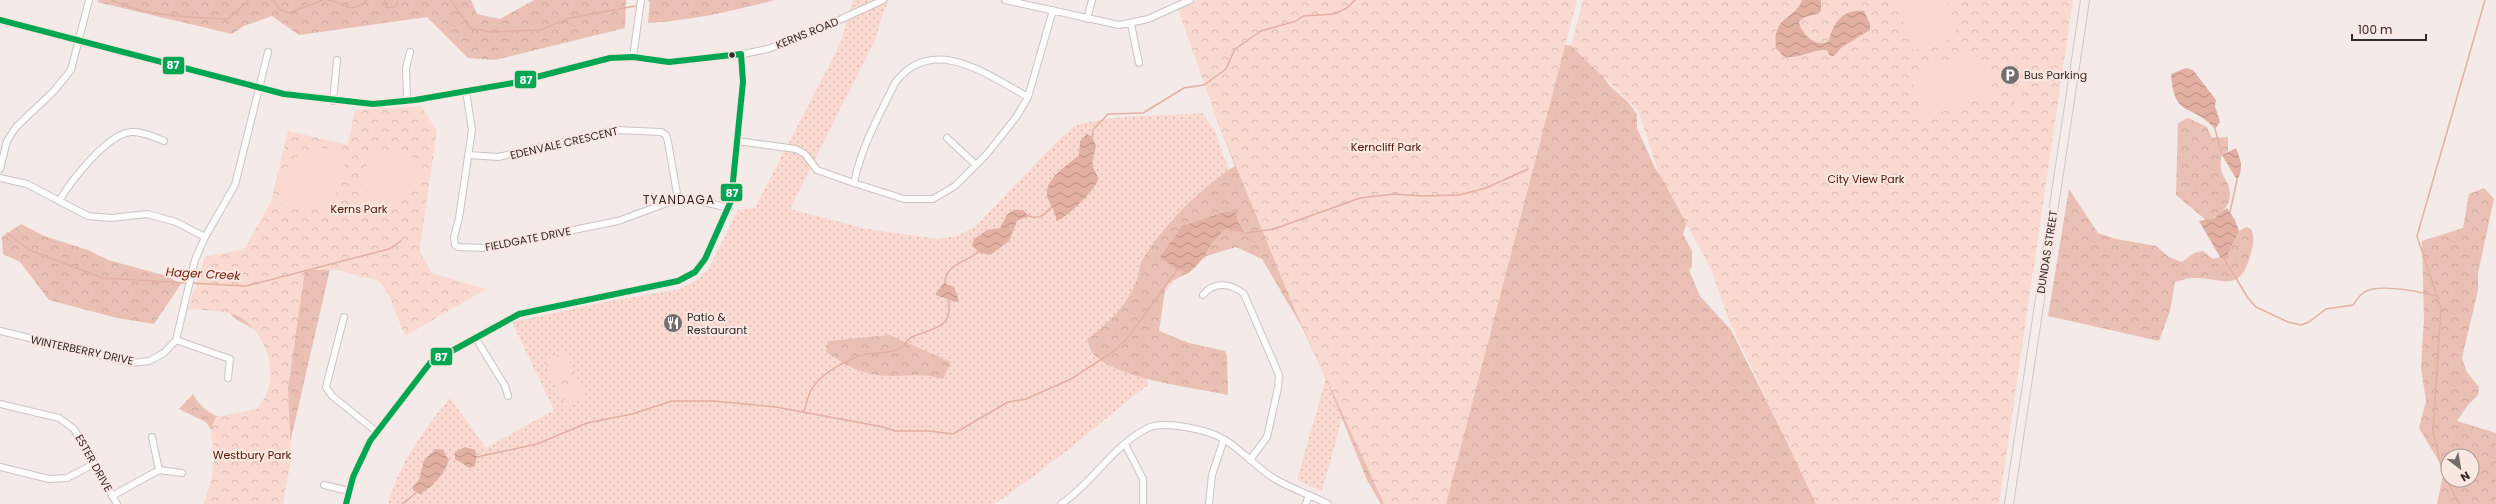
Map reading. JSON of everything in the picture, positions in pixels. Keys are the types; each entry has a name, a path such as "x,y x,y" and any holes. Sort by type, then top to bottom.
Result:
{"main road":[{"name":"DUNDAS STREET","path":"2009,504 2085,0"}],"street":[{"path":"0,169 7,142 16,127 64,81 71,70 89,0"},
{"path":"633,57 641,0"},
{"name":"KERNS ROAD","path":"0,20 284,94 332,101 373,104 408,101 542,76 595,60 633,57 669,62 741,54 789,43 883,0"},
{"path":"1005,0 1018,1 1106,24 1131,24 1148,19 1190,0"},
{"path":"1087,19 1092,0"},
{"path":"737,141 796,149 805,154 817,170 904,199 933,199 955,186 976,165 1017,116 1028,97 1053,10"},
{"path":"1131,24 1139,64"},
{"path":"228,378 230,359 176,340 195,260 205,237 235,185 261,87 268,52"},
{"path":"408,101 406,68 410,52"},
{"path":"346,504 349,491 364,453 377,432 428,365 475,337 519,314 653,287 688,277 705,259 729,208 733,192 743,82 741,54"},
{"path":"854,183 858,162 864,146 896,83 902,74 924,61 947,59 963,63 1028,97"},
{"path":"332,101 336,60"},
{"name":"FIELDGATE DRIVE","path":"466,91 472,130 459,218 454,238 455,245 461,248 484,248 618,221 678,199 691,199 729,208"},
{"name":"EDENVALE CRESCENT","path":"468,155 498,157 616,130 660,132 666,135 668,142 678,199"},
{"path":"59,201 81,168 122,135 131,132 141,133 164,141"},
{"path":"947,138 976,165"},
{"path":"0,178 27,184 74,211 99,218 147,214 164,217 205,237"},
{"path":"1204,295 1209,287 1217,284 1238,289 1244,294 1279,375 1278,388 1267,437 1250,460"},
{"path":"344,317 326,387 332,396 377,432"},
{"name":"WINTERBERRY DRIVE","path":"0,332 132,363 149,361 164,353 176,340"},
{"path":"475,337 505,386 508,396"},
{"name":"ESTER DRIVE","path":"0,404 59,418 74,429 117,504"},
{"path":"1061,504 1083,486 1125,444 1148,428 1162,424 1194,429 1224,439 1264,472 1284,485 1328,504"},
{"path":"152,437 159,470"},
{"path":"1209,504 1212,475 1224,439"},
{"path":"1125,444 1143,479 1143,504"},
{"path":"0,466 49,479 67,478 94,464"},
{"path":"112,496 159,470 182,473"},
{"path":"324,485 349,491"},
{"path":"1306,504 1309,495"}],"green space":[{"path":"99,0 471,0 477,14 500,19 534,0 626,0 625,28 495,60 468,58 427,17 299,35 272,16 244,26 232,34 97,2"},
{"path":"650,0 775,0 712,15 648,23"},
{"path":"853,0 889,0 882,16 876,38 790,209 867,229 938,239 957,236 975,227 1044,155 1075,126 1122,117 1202,113 1215,131 1244,213 1209,238 1138,326 1148,385 1034,476 994,504 388,504 399,474 413,448 450,398 486,448 554,410 512,322 610,301 680,289 697,280 709,268 738,210 755,208 840,44"},
{"name":"Kerncliff Park","path":"1197,0 1577,0 1446,504 1384,504 1294,308 1217,120 1178,9"},
{"path":"1199,0 1583,47 1609,85 1627,101 1637,114 1637,128 1655,168 1690,215 1683,234 1692,251 1692,267 1689,270 1700,296 1731,330 1782,432 1996,504 1381,504 1367,480 1324,374 1302,327 1262,259 1236,247 1207,256 1200,261 1218,235 1226,229 1246,232 1238,222 1236,212 1177,270 1188,273 1166,284 1159,331 1189,343 1225,351 1227,356 1228,395 1158,382 1122,371 1107,364 1095,356 1087,339 1109,321 1122,307 1136,282 1143,259 1151,246 1172,220 1197,195 1235,166 1217,120"},
{"name":"City View Park","path":"1583,0 2073,0 1999,504 1816,504 1728,318 1712,271 1658,171 1638,110 1571,46"},
{"path":"1896,0 1946,0 1958,37 1913,51"},
{"path":"1979,50 1994,95 1923,118 1909,73"},
{"path":"2014,92 2026,99 2028,103 2025,110 2018,110 2011,94"},
{"name":"Kerns Park","path":"421,106 437,131 420,252 432,273 486,289 405,336 389,295 379,281 337,270 305,270 288,388 291,460 283,504 204,504 214,465 211,432 216,417 257,409 265,398 270,380 269,360 266,349 255,331 248,323 236,315 207,310 188,309 205,257 244,249 271,202 288,131 348,145 355,110"},
{"path":"2188,118 2207,127 2212,138 2228,137 2228,151 2222,155 2221,165 2222,172 2230,191 2230,197 2226,208 2222,212 2217,216 2206,220 2176,195 2178,123"},
{"path":"318,148 333,149 347,154 332,210 328,212 279,203 280,183 287,168 292,161 299,156"},
{"path":"373,149 424,160 421,173 416,184 409,193 393,204 382,207 357,205 370,152"},
{"path":"2484,188 2494,199 2478,273 2478,290 2462,358 2467,372 2479,387 2478,395 2468,405 2457,421 2496,433 2496,504 2437,504 2440,488 2480,488 2480,448 2440,448 2440,463 2419,428 2426,401 2421,368 2424,319 2422,241 2463,228 2469,194"},
{"path":"2069,189 2098,233 2116,239 2156,246 2169,257 2182,262 2194,253 2203,251 2213,259 2220,257 2225,259 2239,231 2246,227 2251,229 2253,246 2246,268 2241,276 2235,280 2221,281 2193,278 2175,282 2170,311 2159,341 2048,316"},
{"path":"21,224 44,236 88,250 108,260 167,276 181,284 154,324 117,318 49,300 20,262 3,254 2,237"},
{"name":"Westbury Park","path":"335,264 334,270 330,269 276,504 222,446 206,422 179,409 193,394 199,403 214,415 232,419 241,418 259,410 268,402 275,383 275,362 271,343 266,337 230,313 224,302 210,265"},
{"path":"889,335 951,362 943,379 922,375 879,376 855,369 826,352 828,341"},
{"path":"565,351 586,397 565,407 543,361"},
{"path":"564,355 572,371 564,375 557,359"},
{"path":"555,360 562,376 555,379 547,363"},
{"path":"1326,378 1343,415 1322,491 1297,480"},
{"path":"575,379 582,395 575,398 568,382"},
{"path":"565,383 572,399 565,402 558,387"}],"water":[{"path":"1802,0 1821,0 1821,11 1804,18 1799,23 1803,32 1815,42 1824,43 1829,41 1836,23 1840,18 1850,12 1864,11 1870,24 1870,30 1842,47 1834,56 1830,56 1827,50 1821,50 1794,57 1783,56 1776,47 1778,29 1785,19 1795,11"},
{"path":"2186,68 2193,70 2216,100 2215,106 2220,122 2215,129 2199,115 2186,109 2176,98 2171,74"},
{"path":"1087,134 1092,137 1096,146 1093,164 1098,179 1097,183 1080,203 1066,216 1056,221 1055,214 1047,195 1047,189 1058,172 1079,155 1080,141"},
{"path":"2236,148 2241,164 2237,180 2222,155"},
{"path":"2227,208 2235,220 2239,231 2225,260 2220,257 2199,221 2214,218"},
{"path":"1013,210 1023,210 1029,216 1017,221 1009,241 990,255 978,252 972,245 974,239 987,230 1000,228 1007,215"},
{"path":"1225,212 1236,212 1238,222 1246,233 1226,229 1215,239 1199,263 1188,273 1177,270 1160,257 1182,226"},
{"path":"944,283 954,287 959,301 955,302 936,295"},
{"path":"465,447 475,450 477,457 475,465 470,468 455,459 455,452"},
{"path":"436,449 444,450 445,455 449,459 445,469 438,479 420,494 412,488 419,480 424,460"}],"waterway":[{"path":"111,0 125,6 154,13 183,17 228,19 249,0"},
{"path":"273,0 280,10 289,13 323,0"},
{"path":"328,0 352,8 361,5 367,0"},
{"path":"384,0 387,8 396,6 398,0"},
{"path":"451,0 470,28 491,32 540,30 570,18 635,6"},
{"path":"1092,137 1093,130 1108,114 1143,113 1184,88 1204,85 1226,69 1235,49 1261,31 1296,21 1303,16 1334,14 1347,8 1355,0"},
{"path":"2459,504 2442,470 2433,432 2441,308 2417,236 2485,0"},
{"path":"2215,129 2222,155"},
{"path":"1246,233 1274,229 1360,198 1394,194 1423,196 1459,195 1486,188 1528,169"},
{"path":"2230,212 2237,180"},
{"path":"1029,216 1039,217 1045,214 1052,206"},
{"name":"Hager Creek","path":"7,233 29,250 103,278 187,283"},
{"name":"Hager Creek","path":"190,283 246,286 389,249 401,241"},
{"path":"945,283 946,277 953,267 978,252"},
{"path":"2225,260 2248,298 2256,307 2288,322 2301,325 2309,322 2326,309 2353,305 2363,293 2378,288 2399,289 2437,296"},
{"path":"477,457 537,444 587,423 632,414 672,401 713,401 776,407 883,427 895,431 930,431 953,434 1008,402 1026,399 1071,379 1114,351 1130,335 1177,270"},
{"path":"804,412 811,390 817,381 823,376 837,366 860,356 871,353 891,352 899,349 903,347 912,337 939,326 948,317 948,299"},
{"path":"402,504 416,493"}],"transit line":[{"name":"87","path":"0,20 284,94 373,104 415,100 513,83 610,58 633,57 669,62 741,54 743,82 731,201 705,259 695,272 678,281 519,314 430,363 370,441 353,477 346,504"}],"place":[{"name":"Bus Parking","path":"2010,75"},
{"name":"Patio & Restaurant","path":"673,323"}],"district":[{"name":"TYANDAGA","path":"679,200"}]}
